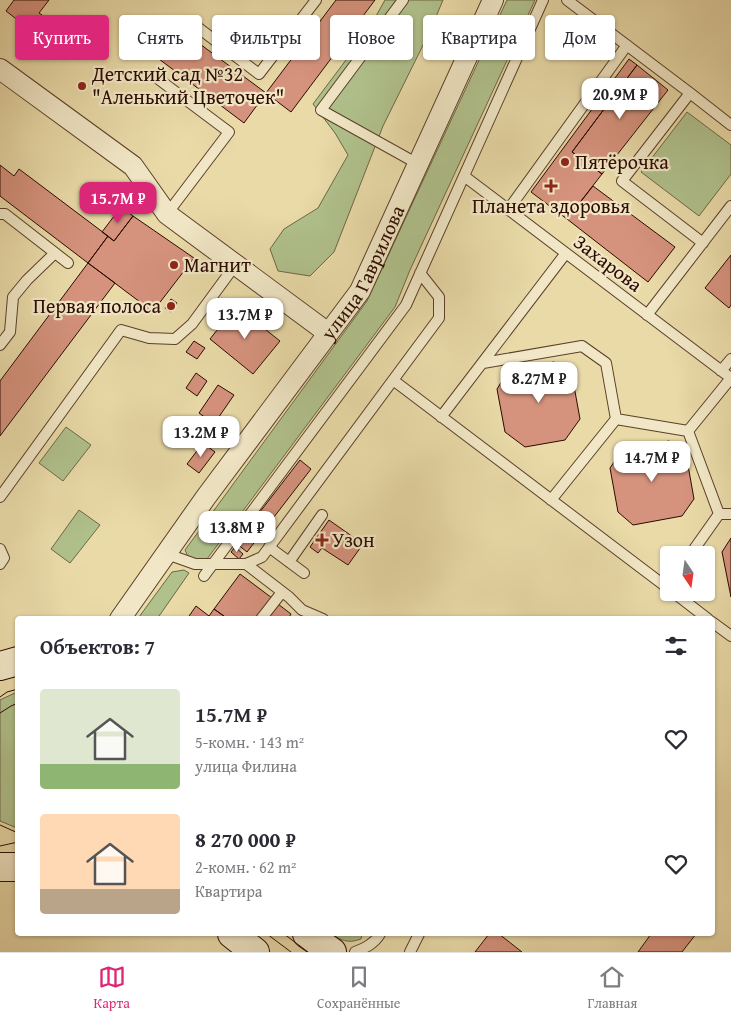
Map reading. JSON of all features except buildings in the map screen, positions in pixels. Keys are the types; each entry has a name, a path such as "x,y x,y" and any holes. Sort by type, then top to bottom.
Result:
{"main road":[{"path":"0,666 15,662"},
{"path":"0,867 15,867"},
{"path":"235,936 255,952"},
{"path":"310,936 332,952"}],"street":[{"name":"улица Гаврилова","path":"122,616 206,497 360,291 493,0"},
{"path":"0,69 133,166 167,214 328,333"}],"lane":[{"path":"202,31 259,74 316,0"},
{"path":"403,0 321,110 418,164"},
{"path":"204,576 406,306 544,0"},
{"path":"568,0 731,124"},
{"path":"508,210 627,45"},
{"path":"157,78 228,132 167,214"},
{"path":"690,93 622,182 702,243"},
{"name":"Захарова","path":"464,176 731,378"},
{"path":"647,315 731,206"},
{"path":"0,214 4,214 68,263"},
{"path":"0,345 10,332 13,297 27,280 55,253"},
{"path":"442,417 566,253"},
{"path":"0,497 121,330 149,338 175,339 192,324 236,264"},
{"path":"167,554 195,564 246,564 262,556 439,318 438,297 420,273"},
{"path":"483,363 582,346 606,363 616,420 551,500"},
{"path":"721,371 731,359"},
{"path":"688,431 731,378"},
{"path":"393,380 660,582"},
{"path":"616,420 688,431"},
{"path":"688,431 719,514"},
{"path":"719,514 731,514"},
{"path":"696,546 719,514"},
{"path":"289,562 322,515"},
{"path":"269,547 304,573"},
{"path":"0,549 4,558 0,564"},
{"path":"246,564 302,610 316,616"},
{"path":"263,616 282,592"},
{"path":"685,601 704,616"},
{"path":"715,624 731,636"},
{"path":"355,952 367,947 378,936"},
{"path":"410,952 414,936"}],"green space":[{"path":"385,0 443,0 437,15 423,15 423,45 383,126 334,252 310,276 278,271 270,249 284,229 318,208 348,155 335,133 313,104 346,60 413,60 413,15 377,15"},
{"path":"507,0 535,0 528,15 500,15"},
{"path":"479,60 507,60 410,270 395,307 207,559 198,562 189,559 185,550 367,301"},
{"path":"687,112 731,145 731,174 699,216 641,172"},
{"path":"66,427 91,445 63,481 39,463"},
{"path":"79,510 100,525 70,563 51,549"},
{"path":"184,570 189,573 159,616 140,616 172,572"},
{"path":"15,693 15,827 0,821 0,700"},
{"path":"334,936 362,936 361,939 356,940 341,940"}],"tram line":[{"path":"0,697 15,690"},
{"path":"0,713 15,704"},
{"path":"0,825 15,832"},
{"path":"0,846 15,843"},
{"path":"270,936 291,952"},
{"path":"287,936 308,952"}],"place":[{"name":"Детский сад №32 \"Аленький Цветочек\"","path":"82,86"},
{"name":"Пятёрочка","path":"565,162"},
{"name":"Планета здоровья","path":"551,186"},
{"name":"Магнит","path":"174,265"},
{"name":"Первая полоса","path":"171,306"},
{"name":"Узон","path":"322,540"}]}
